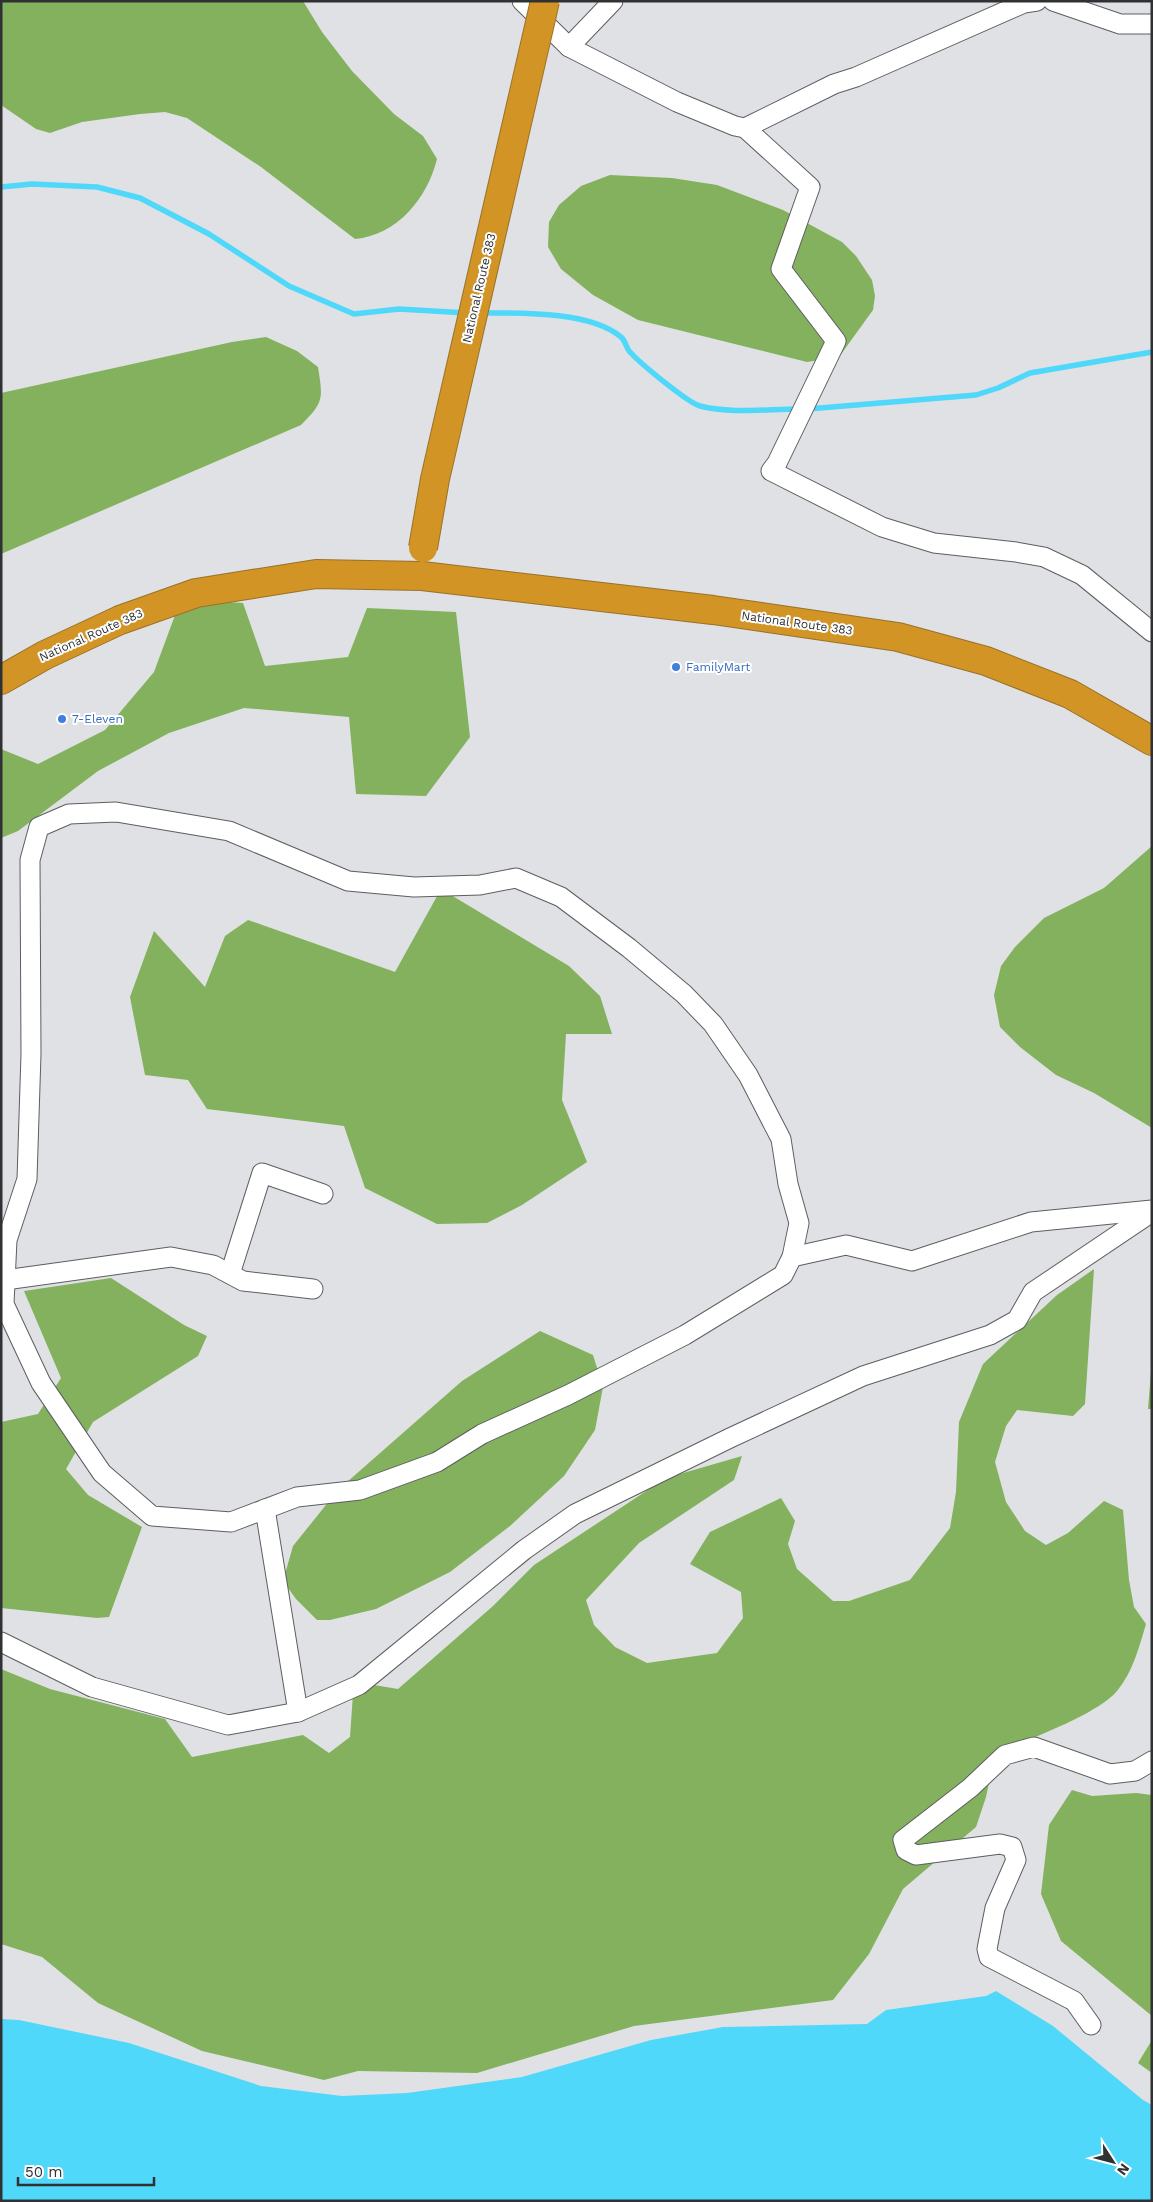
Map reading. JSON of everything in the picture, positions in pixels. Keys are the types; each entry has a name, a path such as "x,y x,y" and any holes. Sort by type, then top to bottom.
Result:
{"highway":[{"name":"National Route 383","path":"422,576 424,548 435,479 545,1"},
{"name":"National Route 383","path":"1,680 45,655 120,620 196,593 316,574 422,576 703,609 898,637 986,660 1070,694 1152,741"}],"street":[{"path":"522,1 569,47 677,102 735,126 745,128 810,186 781,269 836,341 777,463 771,471 882,527 934,543 1044,557 1082,575 1152,632"},
{"path":"569,47 613,1"},
{"path":"745,128 834,84 856,77 1024,3 1037,1"},
{"path":"1054,1 1120,24 1152,24"},
{"path":"116,812 229,831 348,881 433,886 480,885 516,878 561,897 629,948 684,994 713,1024 748,1075 781,1139 788,1184 799,1224 792,1257 783,1275 685,1335 568,1395 482,1434 437,1462 360,1490 297,1497 231,1522 152,1516 102,1474 41,1383 4,1304 5,1233 26,1179 31,1054 30,860 39,827 69,814 116,812"},
{"path":"230,1274 262,1173 323,1194"},
{"path":"792,1257 846,1245 912,1262 1031,1222 1152,1211"},
{"path":"1,1642 92,1687 228,1725 298,1712 359,1684 524,1550 576,1514 730,1438 863,1376 990,1335 1016,1320 1033,1292 1152,1211"},
{"path":"5,1280 171,1258 213,1265 243,1281 313,1289"},
{"path":"265,1509 298,1712"},
{"path":"1091,2025 1074,2001 989,1956 987,1948 995,1908 1016,1860 1012,1847 1000,1844 916,1855 906,1850 903,1840 970,1788 1005,1755 1034,1747 1110,1774 1135,1771 1152,1761"}],"green space":[{"path":"1,1 303,1 322,32 352,71 394,114 423,136 437,159 432,174 418,201 397,222 370,236 355,239 261,167 187,118 165,112 82,122 50,133 36,129 1,105"},
{"path":"610,175 672,178 717,185 783,210 842,242 856,256 872,280 875,296 873,310 839,357 807,362 638,320 593,295 561,269 548,247 549,222 559,205 581,186"},
{"path":"266,337 297,351 318,367 321,386 320,399 314,411 301,425 1,554 1,393 232,342"},
{"path":"181,599 243,603 265,666 348,657 367,608 456,612 470,737 426,796 356,794 349,717 244,708 169,733 98,771 18,831 1,838 1,749 38,764 105,730 154,672"},
{"path":"1152,846 1152,1128 1094,1093 1056,1075 1020,1047 1000,1027 994,995 1001,966 1015,947 1044,918 1104,888"},
{"path":"441,889 569,966 600,996 612,1034 566,1034 562,1100 587,1162 522,1205 487,1223 437,1224 365,1188 344,1126 207,1109 188,1080 145,1075 130,997 154,931 205,987 225,936 248,920 395,972"},
{"path":"1094,1269 1085,1404 1073,1416 1017,1410 1006,1426 995,1462 1006,1502 1025,1531 1046,1545 1068,1533 1104,1501 1123,1510 1129,1580 1134,1607 1146,1624 1135,1659 1123,1684 1107,1700 1094,1709 1078,1718 995,1754 986,1797 976,1827 903,1889 869,1954 833,2000 634,2026 477,2073 358,2071 324,2080 202,2051 98,2003 42,1957 1,1944 1,1669 50,1689 165,1719 192,1757 303,1735 329,1753 350,1737 353,1694 374,1685 398,1689 493,1606 534,1565 666,1478 742,1456 734,1480 639,1543 586,1600 594,1625 615,1647 647,1663 717,1653 743,1618 741,1592 690,1564 710,1532 781,1498 795,1521 788,1544 797,1569 833,1601 849,1601 910,1580 950,1528 956,1492 959,1422 983,1364 1057,1295"},
{"path":"111,1278 184,1325 207,1336 198,1356 93,1422 66,1469 88,1495 142,1527 109,1617 97,1618 1,1608 1,1422 38,1414 61,1378 24,1291"},
{"path":"540,1331 593,1355 603,1387 595,1430 564,1476 510,1526 450,1572 376,1609 330,1620 317,1620 296,1599 283,1581 293,1546 338,1490 462,1381"},
{"path":"1152,1360 1152,1409 1148,1409"},
{"path":"1072,1790 1092,1796 1136,1793 1152,1795 1152,2016 1061,1941 1041,1894 1049,1825"},
{"path":"1152,2040 1152,2073 1138,2063"}],"water":[{"path":"996,1991 1053,2026 1143,2100 1152,2105 1152,2201 1,2201 1,2019 19,2020 129,2043 261,2086 342,2096 407,2093 522,2077 651,2040 723,2027 867,2024 886,2010 986,1996"}],"waterway":[{"path":"1,187 32,184 97,187 140,198 209,234 289,286 354,314 399,309 467,313"},
{"path":"481,313 554,315 592,322 621,337 629,351 636,358 675,391 700,406 724,410 799,409"},
{"path":"808,409 976,395 998,388 1030,373 1152,352"}],"place":[{"name":"FamilyMart","path":"676,667"},
{"name":"7-Eleven","path":"62,719"}]}
